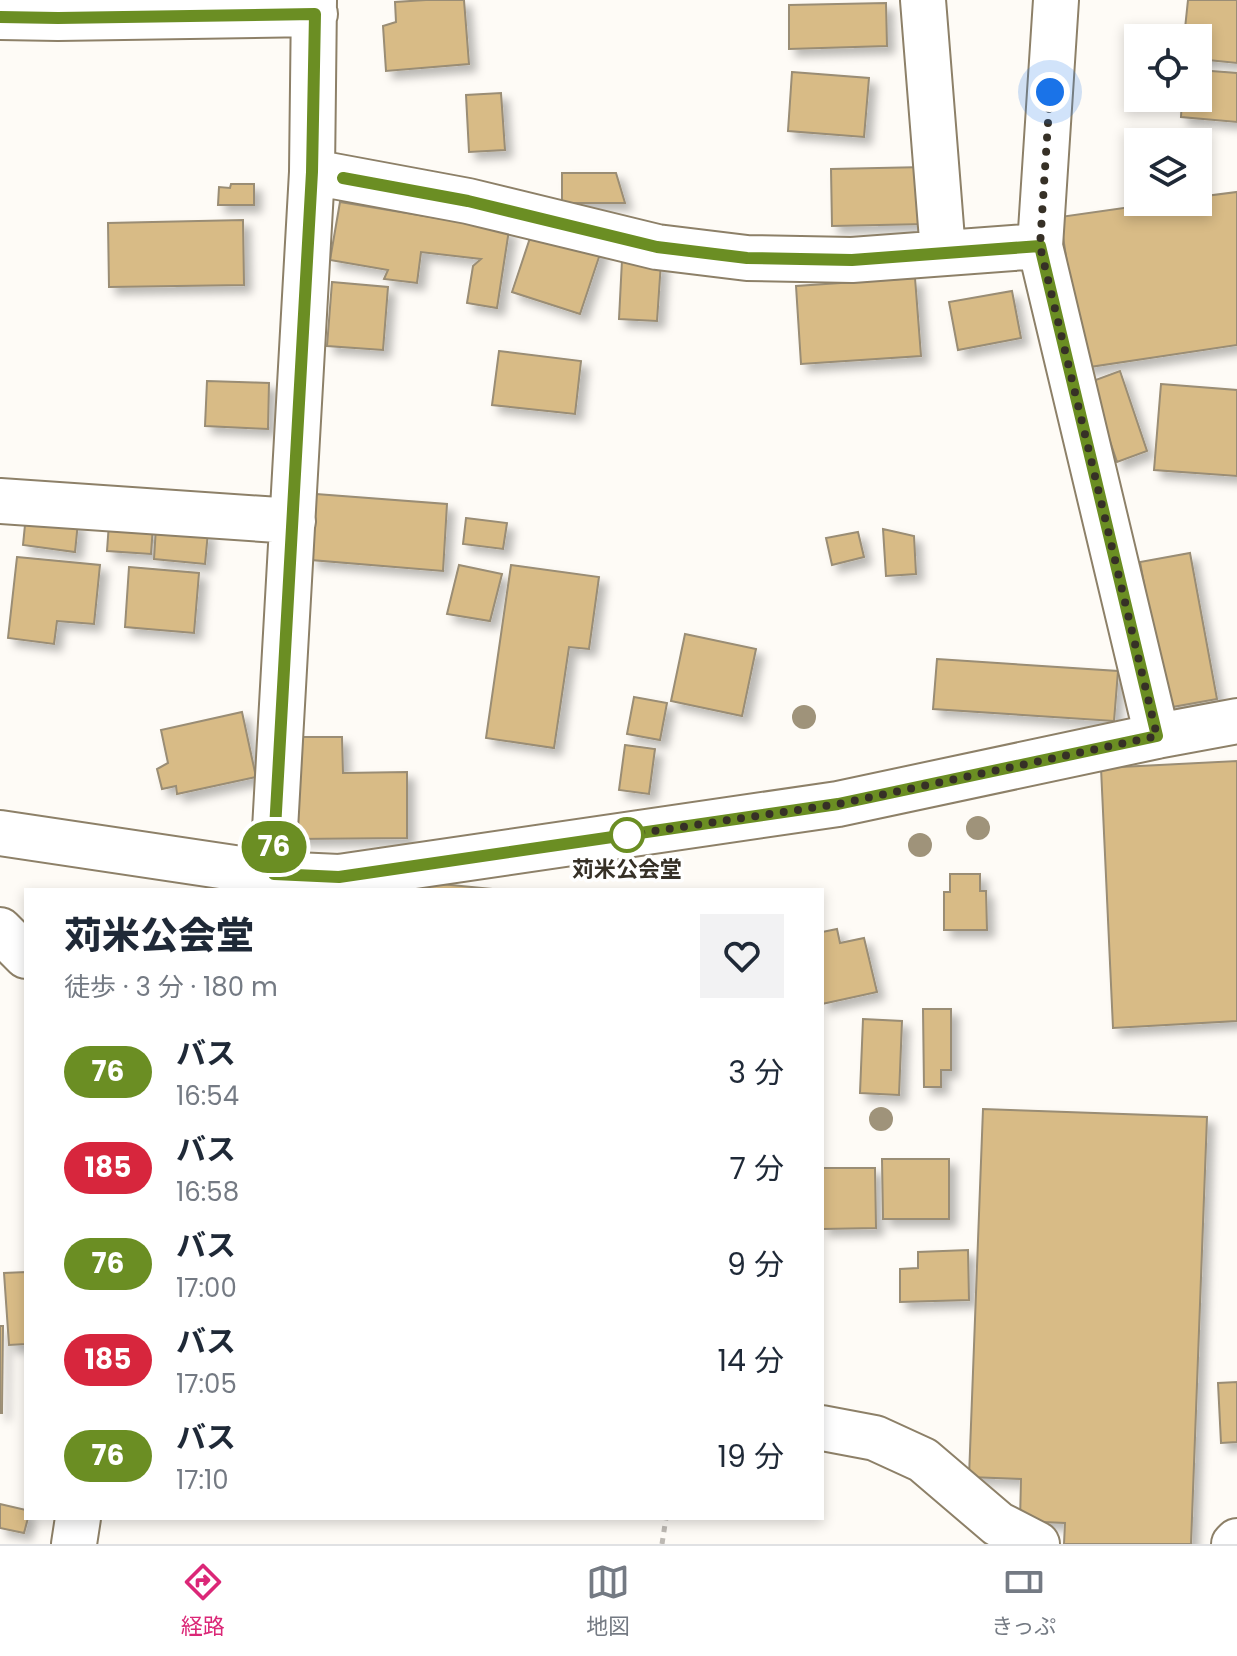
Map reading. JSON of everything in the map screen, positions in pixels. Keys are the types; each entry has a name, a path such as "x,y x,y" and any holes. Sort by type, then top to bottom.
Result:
{"street":[{"path":"923,0 943,252"},
{"path":"1056,0 1040,246 1157,736"},
{"path":"0,17 58,18 314,7 312,172 274,847 285,882"},
{"path":"312,172 468,201 657,247 747,258 852,260 1040,246"},
{"path":"0,501 293,521"},
{"path":"0,833 285,882 339,877 838,804 1237,721"},
{"path":"0,930 24,954"},
{"path":"824,1428 875,1438 923,1460 998,1524 1037,1544"},
{"path":"74,1544 78,1520"}],"path":[{"path":"662,1544 666,1520"}],"building":[{"path":"464,0 469,64 386,71 383,26 396,22 395,2"},
{"path":"1188,0 1237,0 1237,63 1212,60 1212,24 1185,24"},
{"path":"886,3 887,46 789,49 789,5"},
{"path":"1212,71 1237,73 1237,122 1181,117 1181,112 1212,112"},
{"path":"792,72 869,78 864,137 788,131"},
{"path":"501,93 505,150 469,152 466,95"},
{"path":"925,167 926,224 832,226 831,169"},
{"path":"562,173 616,173 625,203 562,203"},
{"path":"231,184 254,184 254,205 218,205 219,187 230,188"},
{"path":"1237,192 1237,345 1083,368 1060,217 1124,208 1124,216 1212,216 1212,195"},
{"path":"340,202 509,230 497,308 467,303 473,266 481,259 421,252 417,283 384,279 388,270 330,260"},
{"path":"243,220 244,285 109,287 108,223"},
{"path":"534,226 602,248 580,314 512,292"},
{"path":"622,260 661,262 657,321 619,319"},
{"path":"915,278 921,356 801,364 796,286"},
{"path":"332,282 388,287 383,350 327,346"},
{"path":"1012,291 1021,338 958,350 949,302"},
{"path":"499,351 581,361 575,414 492,405"},
{"path":"1120,371 1147,451 1117,462 1090,382"},
{"path":"207,381 269,383 268,429 205,426"},
{"path":"1161,384 1237,390 1237,476 1154,470"},
{"path":"316,494 447,504 443,571 311,560"},
{"path":"26,515 78,522 75,552 23,545"},
{"path":"466,518 507,523 503,549 463,544"},
{"path":"109,523 153,526 151,554 107,551"},
{"path":"156,527 208,532 205,564 154,559"},
{"path":"883,529 914,536 916,574 886,576"},
{"path":"858,532 864,557 832,565 826,538"},
{"path":"1190,553 1217,699 1167,708 1140,562"},
{"path":"17,557 100,565 94,624 57,621 54,644 8,638"},
{"path":"459,565 502,574 490,621 447,614"},
{"path":"511,565 599,577 589,649 569,647 554,748 486,738"},
{"path":"129,567 199,573 194,633 125,627"},
{"path":"685,634 756,649 742,716 671,701"},
{"path":"937,659 1118,671 1114,721 933,709"},
{"path":"634,697 667,703 660,740 627,734"},
{"path":"242,712 256,777 177,794 176,786 162,789 157,769 168,763 161,730"},
{"path":"295,737 342,737 343,773 407,772 407,838 295,839"},
{"path":"625,745 655,749 649,794 619,790"},
{"path":"1237,761 1237,1021 1113,1028 1101,768"},
{"path":"950,874 980,874 980,891 986,891 987,930 944,930 944,892 950,892"},
{"path":"430,883 482,888 429,888"},
{"path":"837,929 840,943 864,938 877,992 824,1004 824,932"},
{"path":"923,1009 951,1009 951,1070 941,1070 941,1087 924,1087"},
{"path":"863,1019 902,1021 899,1095 860,1093"},
{"path":"983,1109 1207,1117 1191,1544 1064,1544 1065,1523 1020,1521 1021,1479 969,1477"},
{"path":"882,1159 949,1159 949,1219 883,1219"},
{"path":"824,1168 875,1168 876,1228 824,1229"},
{"path":"968,1250 969,1300 900,1302 900,1269 918,1268 918,1252"},
{"path":"24,1272 24,1344 9,1345 4,1273"},
{"path":"0,1326 3,1326 2,1413 0,1413"},
{"path":"1237,1382 1237,1442 1221,1443 1218,1383"},
{"path":"0,1504 24,1510 24,1520 27,1520 24,1533 0,1528"}],"bus line":[{"name":"76","path":"0,17 315,14 312,172 274,874 339,877 838,804 1157,736 1040,246 852,260 747,258 657,247 468,201 343,178"}],"place":[{"name":"苅米公会堂","path":"627,835"}],"route":[{"path":"627,835 838,804 1157,736 1040,246 1050,92"}]}
